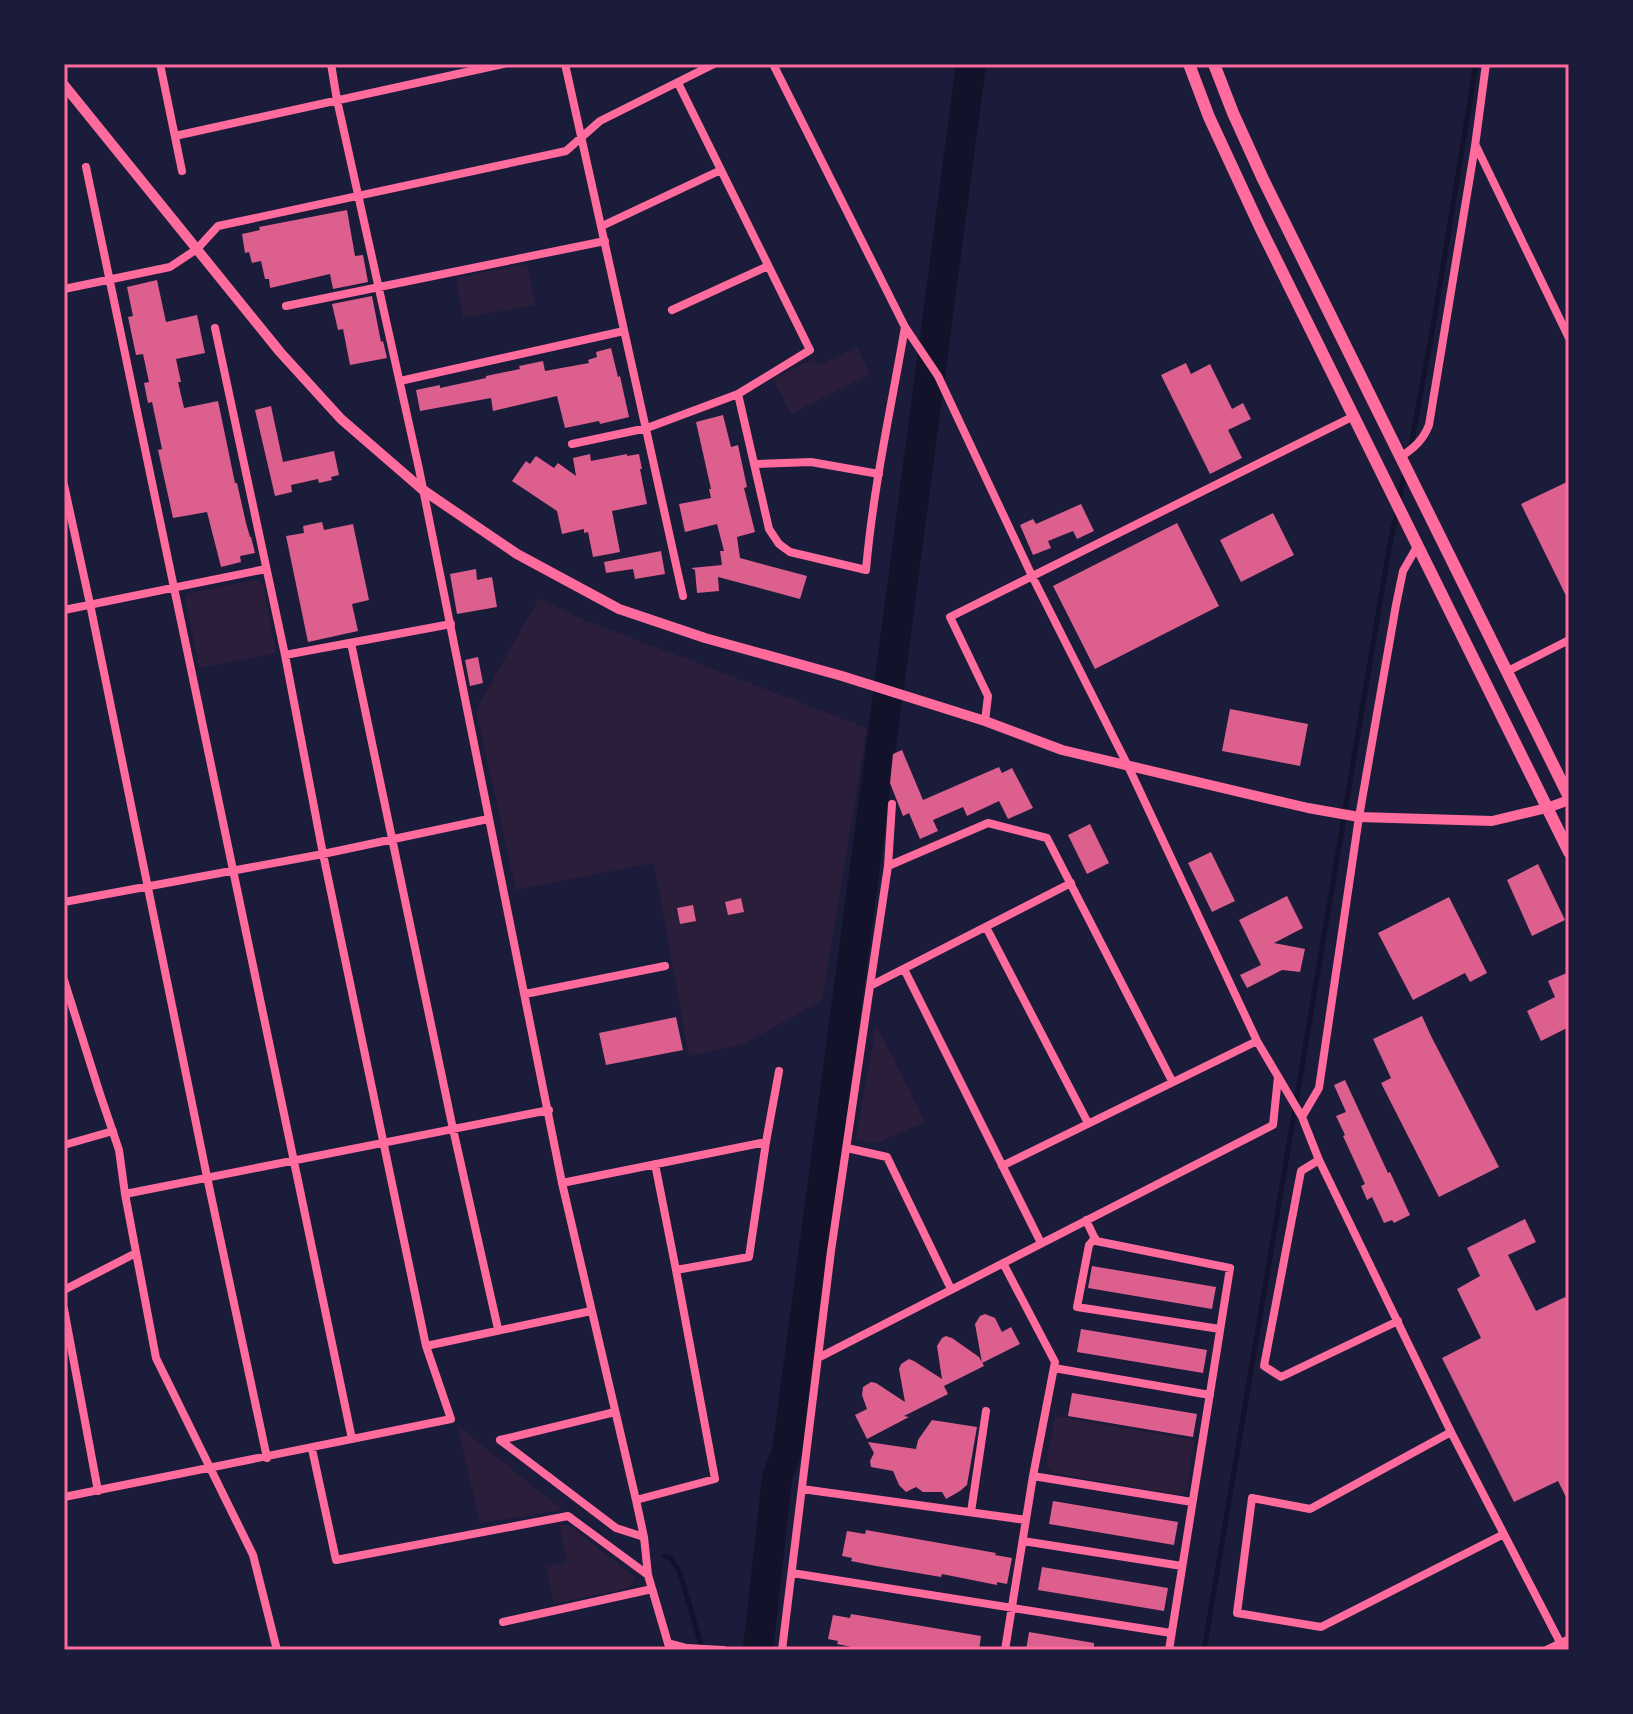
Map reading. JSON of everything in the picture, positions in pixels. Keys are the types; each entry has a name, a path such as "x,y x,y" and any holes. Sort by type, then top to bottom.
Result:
{"main road":[{"path":"1189,64 1230,163 1569,852"},
{"path":"1214,64 1262,177 1569,798"}],"street":[{"path":"160,64 182,171"},
{"path":"331,64 451,624 562,1183 644,1537 648,1575 669,1646 723,1650"},
{"path":"175,136 503,64"},
{"path":"565,64 683,596"},
{"path":"64,289 170,267 197,249 218,226 566,151 600,121 714,64"},
{"path":"773,64 905,327 938,376 1032,576 1128,766 1257,1041 1301,1116 1319,1160 1451,1432 1564,1644 1546,1650"},
{"path":"1402,456 1424,438 1429,425 1486,64"},
{"path":"572,444 647,428 738,394 810,350 678,83"},
{"path":"64,85 280,352 341,419 423,490 517,554 619,609 705,638 842,676 985,721 1062,750 1333,813 1358,817 1492,821 1547,808 1569,798"},
{"path":"1475,146 1569,338"},
{"path":"86,167 352,1439"},
{"path":"602,226 721,170"},
{"path":"286,306 605,241"},
{"path":"672,310 768,266"},
{"path":"738,394 769,529 779,544 790,552 866,570 905,327"},
{"path":"64,1497 451,1419 426,1346 215,328"},
{"path":"400,381 624,331"},
{"path":"985,721 988,696 950,617 1354,416"},
{"path":"756,464 811,462 879,474"},
{"path":"64,485 267,1458"},
{"path":"1301,1116 1319,1088 1358,817 1403,571 1418,545"},
{"path":"64,610 266,569"},
{"path":"285,655 451,624"},
{"path":"1508,671 1569,640"},
{"path":"351,643 498,1329"},
{"path":"782,1650 818,1358 888,866 892,804"},
{"path":"64,902 323,854 488,819"},
{"path":"888,866 988,823 1047,838 1172,1081"},
{"path":"870,986 1071,883"},
{"path":"986,927 1088,1123"},
{"path":"525,994 665,966"},
{"path":"904,969 1041,1243"},
{"path":"64,980 119,1150 156,1358 253,1555 277,1650"},
{"path":"1002,1166 1257,1041"},
{"path":"676,1270 749,1257 779,1071"},
{"path":"818,1358 1273,1125 1278,1076"},
{"path":"125,1194 549,1110"},
{"path":"64,1145 113,1131"},
{"path":"562,1183 766,1142"},
{"path":"847,1148 887,1157 951,1289"},
{"path":"1319,1160 1301,1171 1264,1366 1281,1377 1398,1321"},
{"path":"636,1500 715,1479 655,1164"},
{"path":"1086,1220 1096,1241 1230,1268 1169,1650"},
{"path":"1095,1238 1089,1245 1077,1307 1220,1329"},
{"path":"64,1290 136,1253"},
{"path":"1003,1263 1055,1362 1005,1650"},
{"path":"64,1309 98,1491"},
{"path":"426,1346 591,1311"},
{"path":"1054,1368 1210,1395"},
{"path":"971,1512 986,1411"},
{"path":"615,1412 500,1440 616,1528 644,1537"},
{"path":"1451,1432 1310,1509 1252,1498 1237,1613 1321,1627 1504,1534"},
{"path":"312,1449 336,1560 568,1516 648,1575"},
{"path":"1033,1476 1192,1502"},
{"path":"802,1489 1026,1520"},
{"path":"1023,1541 1182,1566"},
{"path":"792,1573 1171,1633"},
{"path":"503,1622 652,1589"}],"shaded area":[{"path":"527,264 535,305 463,318 456,278"},
{"path":"857,347 870,374 791,414 773,379 814,359 818,366"},
{"path":"255,580 263,584 276,653 199,668 185,597 189,593"},
{"path":"539,598 582,619 867,728 822,1000 744,1044 689,1056 654,863 516,890 476,710"},
{"path":"876,1025 925,1122 875,1144 856,1138"},
{"path":"1055,1416 1194,1440 1187,1490 1179,1495 1052,1473 1046,1465"},
{"path":"457,1425 563,1510 480,1523"},
{"path":"559,1525 569,1525 635,1577 628,1588 554,1604 546,1567 567,1562"}],"building":[{"path":"347,210 355,256 363,255 368,282 333,289 330,274 270,288 261,261 252,263 249,252 245,253 242,234 260,230 259,227"},
{"path":"157,280 166,322 197,315 205,353 176,359 181,382 178,382 184,408 218,401 235,483 255,553 240,556 241,562 221,567 207,512 173,518 158,450 162,449 152,402 148,403 144,383 149,382 143,354 136,355 128,317 133,316 127,287"},
{"path":"372,296 387,358 350,365 343,329 338,330 332,304"},
{"path":"611,348 629,417 565,428 557,396 493,411 491,398 420,411 416,390 486,378 543,361 545,371 589,363 588,360 597,357 596,352"},
{"path":"1186,363 1191,374 1210,364 1232,409 1243,403 1251,419 1228,430 1242,458 1210,474 1161,375"},
{"path":"271,406 283,462 334,451 339,475 319,483 318,479 291,485 292,492 275,496 255,410"},
{"path":"723,415 731,447 738,445 755,532 737,537 740,558 807,576 800,599 718,577 719,591 697,593 695,570 691,568 722,565 720,551 724,551 717,524 685,532 679,504 711,498 696,422"},
{"path":"590,454 591,461 639,454 647,504 612,511 620,552 593,557 588,532 584,533 584,529 562,534 557,511 512,481 526,461 530,464 536,456 554,468 558,463 576,476 573,458"},
{"path":"1569,481 1569,602 1521,504"},
{"path":"1081,504 1094,531 1077,539 1073,531 1048,541 1051,548 1033,555 1020,525 1033,519 1036,524"},
{"path":"1273,513 1294,555 1241,582 1220,540"},
{"path":"322,522 324,530 353,524 369,600 352,604 358,631 308,642 286,536 304,533 303,526"},
{"path":"1177,523 1219,606 1095,669 1053,586"},
{"path":"661,551 665,574 635,579 633,569 606,573 604,562"},
{"path":"476,569 477,580 492,577 497,607 457,614 450,574"},
{"path":"478,657 483,683 470,686 465,660"},
{"path":"1230,709 1308,724 1300,766 1222,751"},
{"path":"902,750 923,800 999,767 1002,773 1012,768 1033,808 1008,819 999,801 967,816 963,807 933,820 938,831 920,839 909,813 903,816 890,783 893,754"},
{"path":"1090,824 1109,863 1087,874 1068,835"},
{"path":"1211,852 1235,901 1212,912 1188,863"},
{"path":"1538,864 1565,920 1532,936 1507,880"},
{"path":"1287,896 1303,928 1274,943 1305,949 1300,972 1282,970 1247,988 1240,975 1261,965 1239,920"},
{"path":"1449,897 1487,973 1470,982 1465,973 1413,1000 1378,933"},
{"path":"741,898 744,912 728,915 725,902"},
{"path":"693,905 696,921 680,924 677,908"},
{"path":"1569,972 1569,1027 1541,1041 1527,1011 1555,997 1548,981"},
{"path":"1422,1016 1499,1167 1439,1197 1381,1083 1391,1078 1373,1039"},
{"path":"676,1017 683,1050 606,1065 599,1033"},
{"path":"1345,1080 1410,1215 1394,1223 1392,1220 1384,1223 1372,1197 1367,1200 1361,1186 1365,1184 1336,1116 1346,1112 1334,1085"},
{"path":"1525,1219 1536,1242 1508,1255 1536,1311 1565,1297 1569,1305 1569,1503 1558,1481 1514,1502 1442,1358 1481,1338 1457,1289 1480,1276 1467,1248"},
{"path":"1092,1266 1216,1287 1212,1309 1088,1288"},
{"path":"985,1314 995,1318 1002,1332 1011,1327 1020,1344 982,1363 975,1324"},
{"path":"1081,1329 1207,1350 1203,1373 1077,1352"},
{"path":"946,1336 979,1357 984,1366 944,1386 948,1394 867,1439 855,1415 867,1409 862,1395 863,1387 871,1382 876,1383 905,1402 899,1369 901,1364 909,1359 942,1379 937,1346"},
{"path":"1072,1393 1197,1414 1193,1437 1068,1416"},
{"path":"932,1420 977,1427 967,1485 946,1499 942,1492 923,1492 916,1487 906,1492 893,1471 871,1467 874,1453 868,1442 916,1449 918,1440"},
{"path":"1053,1501 1178,1522 1174,1545 1049,1524"},
{"path":"866,1530 1012,1558 1007,1584 876,1566 842,1556 847,1531 865,1534"},
{"path":"1042,1567 1168,1588 1164,1611 1038,1590"},
{"path":"851,1614 981,1636 979,1650 867,1650 828,1639 833,1615 850,1618"},
{"path":"1029,1632 1094,1643 1094,1650 1026,1650"}],"waterway":[{"path":"758,1650 777,1478 787,1451 971,64"},
{"path":"1410,451 1476,64"},
{"path":"1399,501 1405,472"},
{"path":"1204,1650 1397,511"},
{"path":"664,1556 670,1558 679,1570 702,1648"}]}
